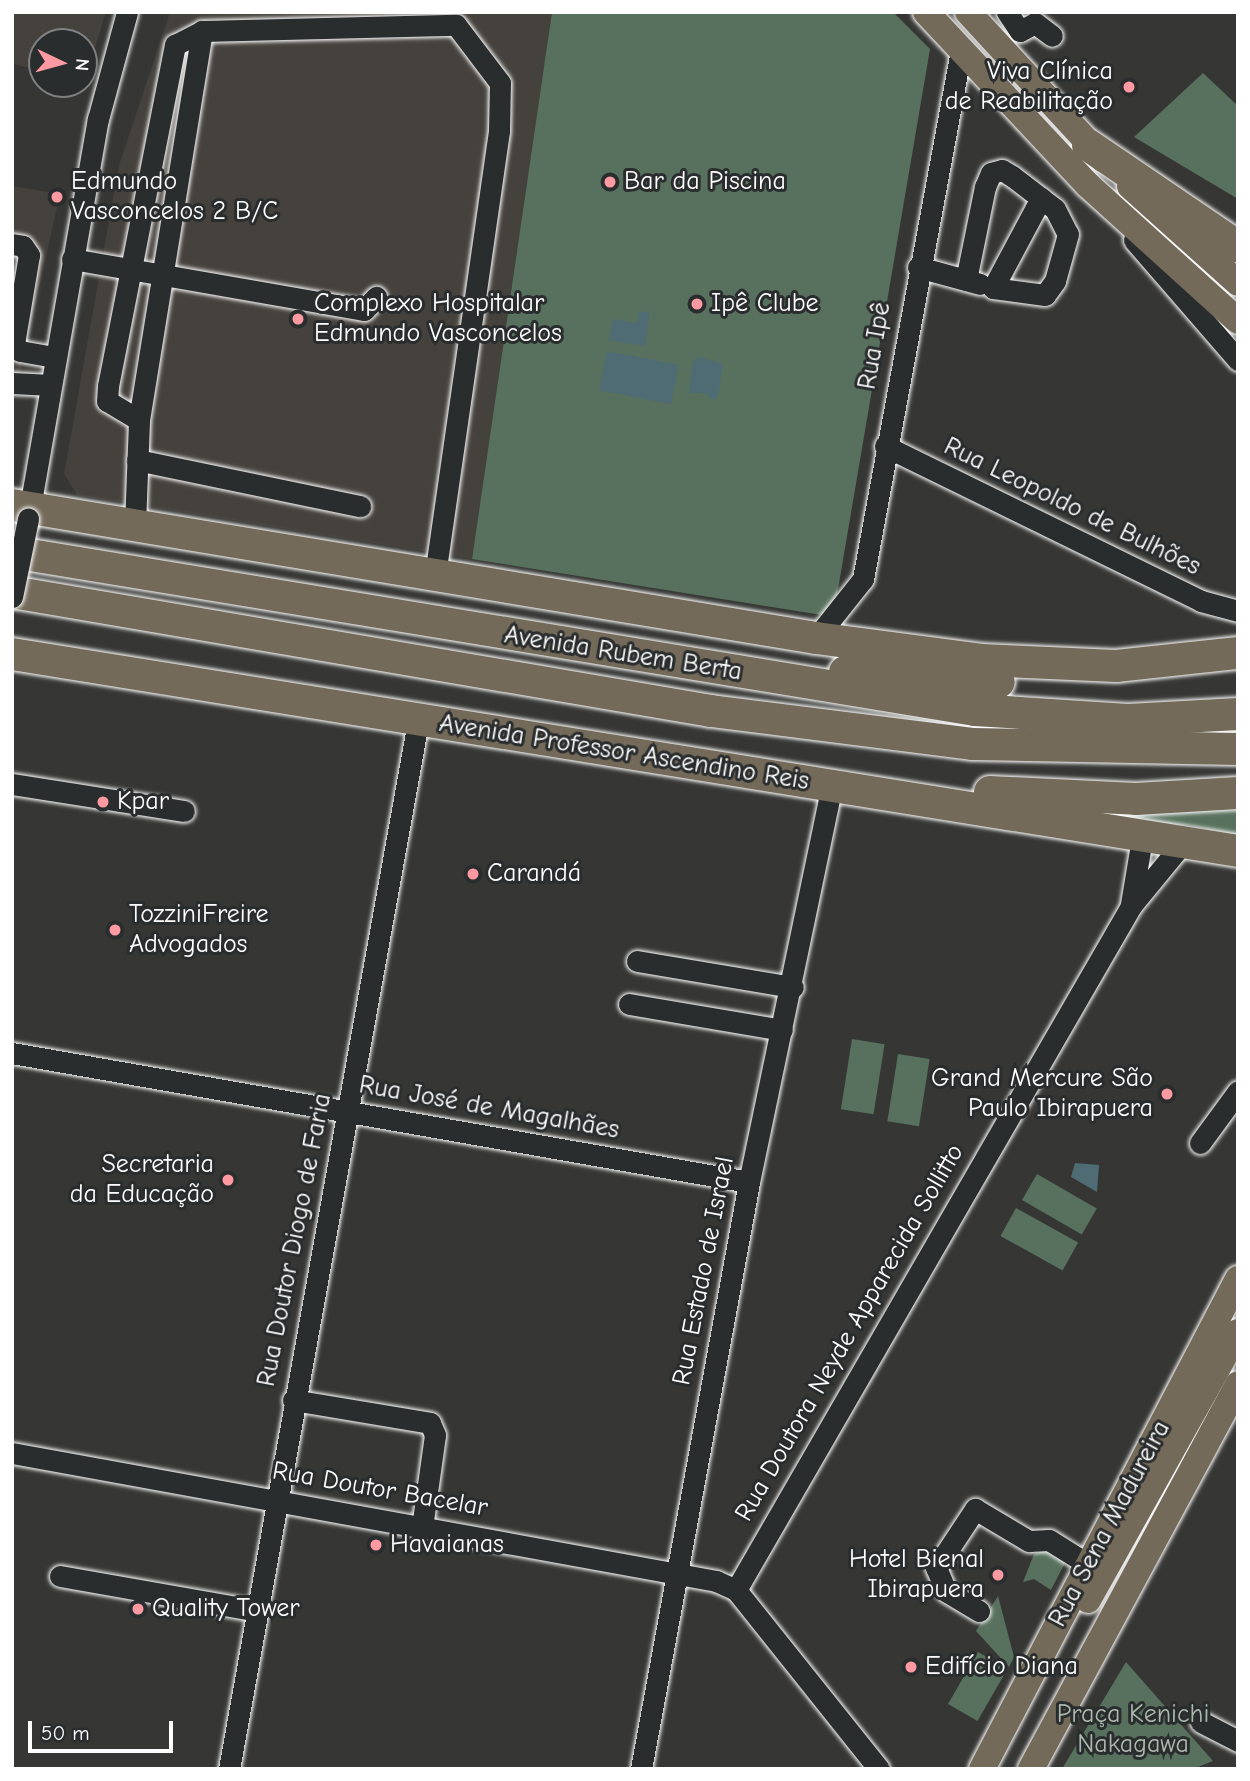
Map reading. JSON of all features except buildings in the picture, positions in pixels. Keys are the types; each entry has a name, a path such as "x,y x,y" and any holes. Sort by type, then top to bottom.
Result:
{"highway":[{"path":"1088,145 1238,247"},
{"path":"23,511 135,525 816,638 1039,664 1116,666 1238,653"},
{"name":"Avenida Rubem Berta","path":"12,552 975,710 1128,720 1238,714"},
{"name":"Avenida Rubem Berta","path":"12,595 766,718 972,744 1238,749"},
{"name":"Avenida Professor Ascendino Reis","path":"12,654 418,722 892,796 910,788 1136,799 1238,793"},
{"path":"818,685 829,676 843,673 1086,683 1238,667"},
{"path":"892,796 1143,832 1238,850"}],"main road":[{"path":"926,12 1088,185 1238,321"},
{"path":"968,12 1003,24 1088,145 1238,283"},
{"name":"Rua Sena Madureira","path":"982,1769 1238,1279"},
{"path":"1050,1639 1077,1613 1111,1565 1238,1332"},
{"name":"Rua Sena Madureira","path":"1031,1769 1238,1384"}],"street":[{"path":"12,595 23,511 51,385 98,119 127,12"},
{"path":"139,420 107,401 129,272 175,45 216,25 450,19 500,83 499,131 435,574"},
{"path":"1003,24 1020,31 1041,24 1052,36"},
{"path":"135,525 139,420 164,276 216,25"},
{"name":"Rua Ipê","path":"816,638 863,579 918,267 961,51"},
{"path":"918,267 993,288 1045,295 1055,281 1068,234 1055,209 1002,170 991,173 966,280"},
{"path":"1088,185 1238,360"},
{"path":"993,288 1041,198"},
{"path":"12,244 23,246 29,255 14,344 20,351 55,357"},
{"path":"72,259 129,272 364,310 376,297"},
{"path":"12,383 51,385"},
{"name":"Rua Leopoldo de Bulhões","path":"885,446 1201,601 1238,611"},
{"path":"137,460 360,506"},
{"name":"Rua Doutor Diogo de Faria","path":"229,1769 278,1500 293,1400 349,1112 418,722"},
{"path":"12,784 184,811"},
{"name":"Rua Estado de Israel","path":"641,1769 749,1182 793,987 832,785"},
{"path":"1131,906 1143,832"},
{"path":"1131,906 1186,839"},
{"name":"Rua Doutora Neyde Apparecida Sollitto","path":"736,1590 1131,906"},
{"path":"637,961 793,987"},
{"path":"629,1004 782,1030"},
{"name":"Rua José de Magalhães","path":"12,1053 749,1182"},
{"path":"1200,1143 1238,1091"},
{"path":"293,1400 430,1423 435,1435 422,1527"},
{"name":"Rua Doutor Bacelar","path":"12,1453 677,1572 736,1590"},
{"path":"979,1611 946,1591 936,1568 975,1508 1029,1541 1049,1539 1089,1565"},
{"path":"60,1576 258,1611"},
{"path":"736,1590 879,1769"},
{"path":"1201,1722 1238,1741"}],"shaded area":[{"path":"12,12 106,12 98,38 98,28 28,28 28,67 12,64"},
{"name":"Complexo Hospitalar Edmundo Vasconcelos","path":"170,12 552,12 472,559 77,495 64,474 119,165"},
{"path":"12,186 60,194 12,408"}],"green space":[{"name":"Ipê Clube","path":"552,12 893,12 930,49 836,601 822,615 472,559"},
{"path":"1203,73 1238,106 1238,199 1134,137"},
{"path":"1238,808 1238,835 1189,825 1145,824 1079,809"},
{"path":"852,1039 885,1044 873,1114 841,1109"},
{"path":"898,1054 930,1059 919,1126 887,1121"},
{"path":"1037,1174 1097,1208 1082,1234 1022,1200"},
{"path":"1016,1208 1078,1242 1063,1270 1000,1236"},
{"path":"1057,1547 1069,1555 1051,1590 1034,1579 1023,1582 1034,1554"},
{"path":"998,1596 1014,1657 1009,1667 976,1631"},
{"path":"978,1652 1007,1669 977,1721 948,1704"},
{"name":"Praça Kenichi Nakagawa","path":"1126,1662 1213,1761 1193,1769 1062,1769"}],"water":[{"path":"639,311 650,313 645,346 609,340 613,319 637,323"},
{"path":"607,351 679,365 671,404 599,390"},
{"path":"700,357 723,364 718,396 714,400 704,393 689,393 693,361"},
{"path":"1075,1163 1099,1165 1097,1192 1071,1177"}],"place":[{"name":"Viva Clínica de Reabilitação","path":"1129,87"},
{"name":"Bar da Piscina","path":"610,182"},
{"name":"Edmundo Vasconcelos 2 B/C","path":"57,197"},
{"name":"Ipê Clube","path":"697,304"},
{"name":"Complexo Hospitalar Edmundo Vasconcelos","path":"298,319"},
{"name":"Kpar","path":"103,802"},
{"name":"Carandá","path":"473,874"},
{"name":"TozziniFreire Advogados","path":"115,930"},
{"name":"Grand Mercure São Paulo Ibirapuera","path":"1167,1094"},
{"name":"Secretaria da Educação","path":"228,1180"},
{"name":"Havaianas","path":"376,1545"},
{"name":"Hotel Bienal Ibirapuera","path":"998,1575"},
{"name":"Quality Tower","path":"138,1609"},
{"name":"Edifício Diana","path":"911,1667"}]}
